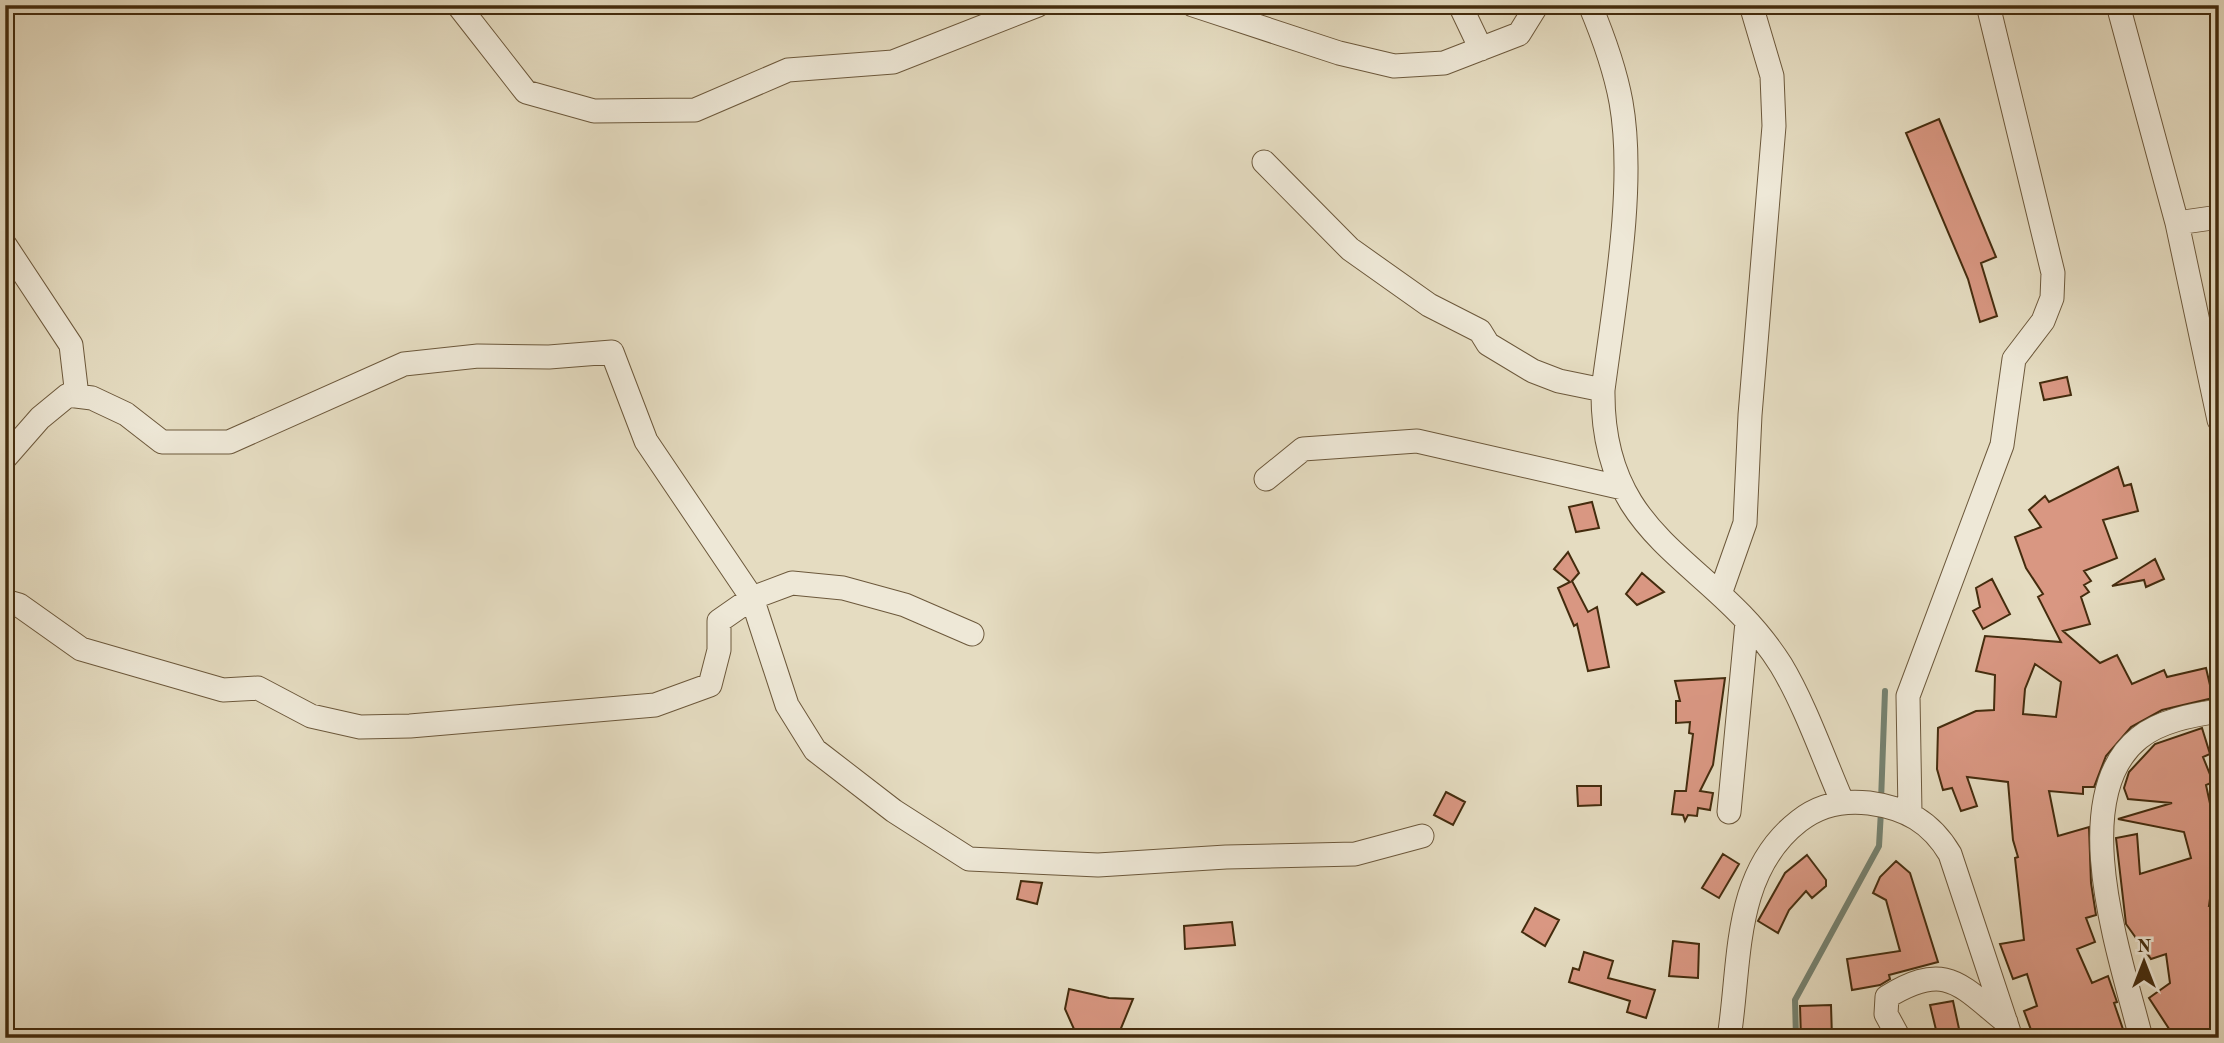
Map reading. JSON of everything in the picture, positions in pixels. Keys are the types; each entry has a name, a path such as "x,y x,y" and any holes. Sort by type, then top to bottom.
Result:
{"street":[{"path":"458,5 526,92 594,111 695,110 788,70 893,62 1038,5"},
{"path":"1193,5 1339,53 1394,66 1444,63 1519,34 1537,5"},
{"path":"1460,5 1481,49"},
{"path":"1590,5 1621,103 1625,141 1625,184 1602,422 1623,488 1642,522 1720,594 1747,622 1781,666 1842,800"},
{"path":"1720,594 1745,523 1750,415 1773,127 1772,76 1751,5"},
{"path":"2118,5 2178,223 2219,420"},
{"path":"1902,811 1908,696 2002,445 2014,359 2043,321 2052,298 2053,274 1997,7"},
{"path":"1264,162 1350,249 1429,305 1480,331 1489,344 1533,371 1559,381 1603,390"},
{"path":"2178,223 2219,217"},
{"path":"5,246 71,345 77,396"},
{"path":"5,458 40,418 68,395 92,398 127,414 162,442 229,442 404,365 478,356 549,357 612,352 646,441 752,598 787,705 815,750 894,811 969,859 1098,865 1226,856 1355,854 1422,836"},
{"path":"1266,479 1303,449 1417,442 1623,488"},
{"path":"5,601 19,605 81,649 223,690 258,688 311,716 360,727 410,726 655,705 710,685 719,650 719,621 752,598 792,583 843,588 905,605 972,634"},
{"path":"1730,812 1747,622"},
{"path":"2141,1038 2104,891 2101,852 2110,781 2123,755 2138,739 2154,728 2219,711"},
{"path":"1729,1038 1743,919 1755,877 1781,834 1807,814 1842,800 1871,803 1902,811 1929,825 1950,854 2008,1030"},
{"path":"1899,1038 1886,1014 1887,997 1914,981 1937,977 1959,984 2008,1030"}],"building":[{"path":"1939,119 1996,257 1981,263 1997,316 1980,322 1968,279 1906,133"},
{"path":"2067,377 2071,395 2044,400 2040,383"},
{"path":"2118,467 2124,486 2131,484 2138,511 2103,520 2117,558 2084,571 2091,581 2084,585 2089,592 2081,597 2090,624 2063,631 2100,663 2117,655 2132,684 2164,670 2167,677 2206,668 2213,698 2162,710 2131,727 2106,756 2094,787 2083,787 2083,794 2049,791 2058,836 2089,827 2091,883 2096,915 2086,918 2095,942 2077,949 2092,983 2108,976 2126,1038 2034,1038 2024,1011 2037,1006 2027,974 2013,979 2000,944 2024,940 2015,858 2018,857 2013,840 2008,782 1967,777 1977,806 1961,811 1952,788 1943,790 1937,769 1938,728 1976,711 1994,710 1995,675 1976,671 1985,636 2061,642 2038,597 2043,594 2026,568 2015,537 2041,527 2029,510 2045,496 2049,502","holes":["2035,664 2061,682 2056,717 2023,714 2025,689"]},
{"path":"1592,502 1599,528 1576,532 1569,507"},
{"path":"1568,552 1579,573 1572,581 1588,612 1597,607 1609,667 1588,671 1577,624 1574,626 1558,588 1570,582 1554,569"},
{"path":"2155,559 2164,579 2146,587 2144,580 2112,586"},
{"path":"1642,573 1664,592 1637,605 1626,594"},
{"path":"1992,579 2010,614 1983,629 1973,611 1980,607 1976,588"},
{"path":"1725,678 1713,765 1700,791 1713,793 1710,810 1698,808 1697,816 1688,815 1685,821 1683,815 1672,814 1675,791 1686,791 1693,734 1689,733 1690,722 1676,723 1676,701 1680,701 1675,681"},
{"path":"2202,728 2210,754 2203,757 2213,782 2206,785 2219,845 2219,862 2215,862 2209,906 2219,905 2219,1038 2175,1038 2149,998 2170,983 2166,954 2151,959 2126,924 2116,838 2137,834 2140,874 2191,858 2184,832 2118,819 2172,803 2128,799 2124,788 2129,772 2155,744"},
{"path":"1577,786 1601,786 1601,805 1578,806"},
{"path":"1446,792 1465,802 1453,825 1434,815"},
{"path":"1723,854 1739,864 1719,898 1702,888"},
{"path":"1807,855 1826,880 1826,886 1812,898 1806,891 1789,910 1778,933 1758,921 1785,873"},
{"path":"1896,861 1910,873 1938,962 1889,975 1890,979 1880,985 1852,990 1847,959 1900,951 1886,900 1873,893 1880,877"},
{"path":"1021,881 1042,883 1037,904 1017,899"},
{"path":"1535,908 1559,920 1545,946 1522,932"},
{"path":"1232,922 1235,945 1185,949 1184,926"},
{"path":"1673,941 1699,944 1698,978 1669,976"},
{"path":"1584,952 1613,961 1608,978 1655,990 1646,1018 1627,1012 1630,1001 1569,982 1573,968 1579,970"},
{"path":"1069,989 1109,998 1133,999 1117,1038 1078,1038 1065,1009"},
{"path":"1953,1001 1961,1038 1938,1038 1930,1005"},
{"path":"1831,1005 1832,1038 1801,1038 1800,1006"}],"waterway":[{"path":"1881,801 1885,691"},
{"path":"1796,1038 1795,1000 1879,846 1881,811"}]}
